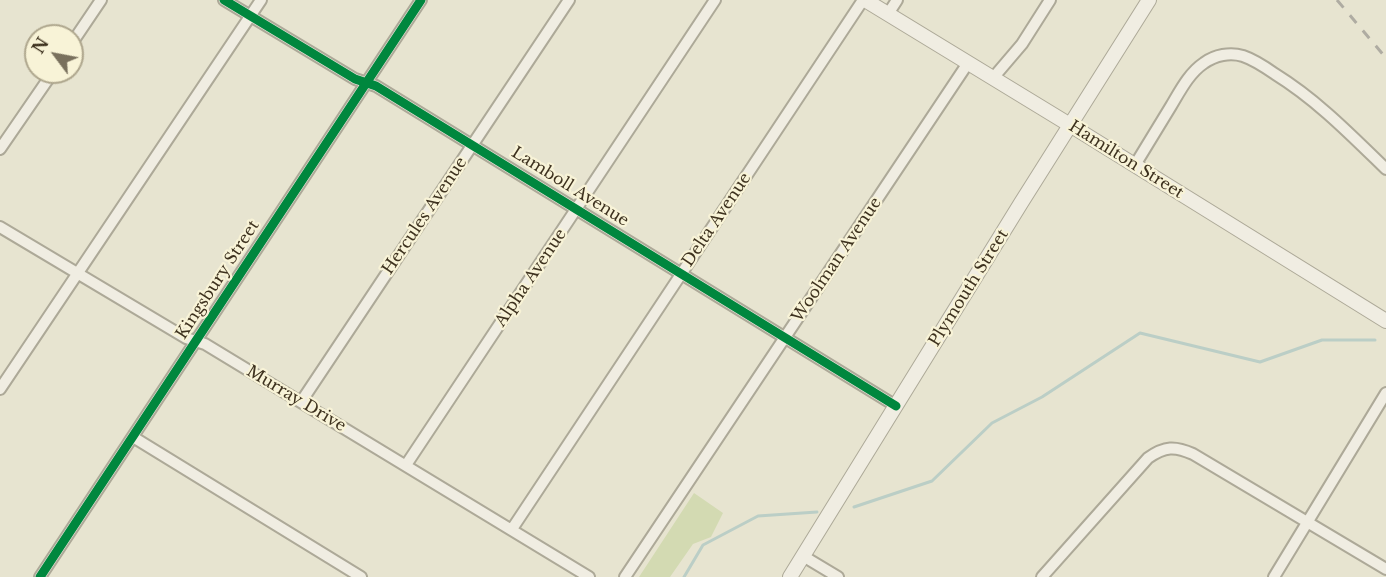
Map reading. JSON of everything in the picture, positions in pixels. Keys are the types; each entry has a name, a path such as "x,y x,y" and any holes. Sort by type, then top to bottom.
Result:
{"street":[{"path":"84,25 101,0"},
{"name":"Lamboll Avenue","path":"224,0 355,79 376,86 896,406"},
{"path":"0,388 261,0"},
{"name":"Kingsbury Street","path":"40,577 421,0"},
{"name":"Hercules Avenue","path":"301,402 569,0"},
{"name":"Alpha Avenue","path":"406,465 715,0"},
{"name":"Hamilton Street","path":"864,0 1386,321"},
{"name":"Delta Avenue","path":"512,530 864,0"},
{"path":"888,14 897,0"},
{"path":"993,78 1022,44 1050,0"},
{"name":"Plymouth Street","path":"790,577 1149,0"},
{"path":"1135,165 1196,70 1216,56 1229,54 1255,61 1294,85 1328,112 1386,169"},
{"name":"Woolman Avenue","path":"626,577 968,63"},
{"path":"0,150 44,84"},
{"name":"Murray Drive","path":"0,227 186,338 205,344 589,577"},
{"path":"1274,577 1386,393"},
{"path":"133,437 360,577"},
{"path":"1042,577 1148,458 1155,453 1172,448 1180,448 1193,454 1386,569"},
{"path":"803,556 838,577"}],"green space":[{"path":"694,493 723,513 711,537 693,544 670,577 639,577"}],"waterway":[{"path":"854,507 932,481 992,423 1042,397 1140,333 1260,362 1322,340 1375,340"},
{"path":"684,577 703,545 758,516 817,512"}],"railway":[{"path":"1337,0 1386,58"}],"cycle path":[{"path":"224,0 355,79 376,86 896,406"},
{"path":"40,577 421,0"}]}
